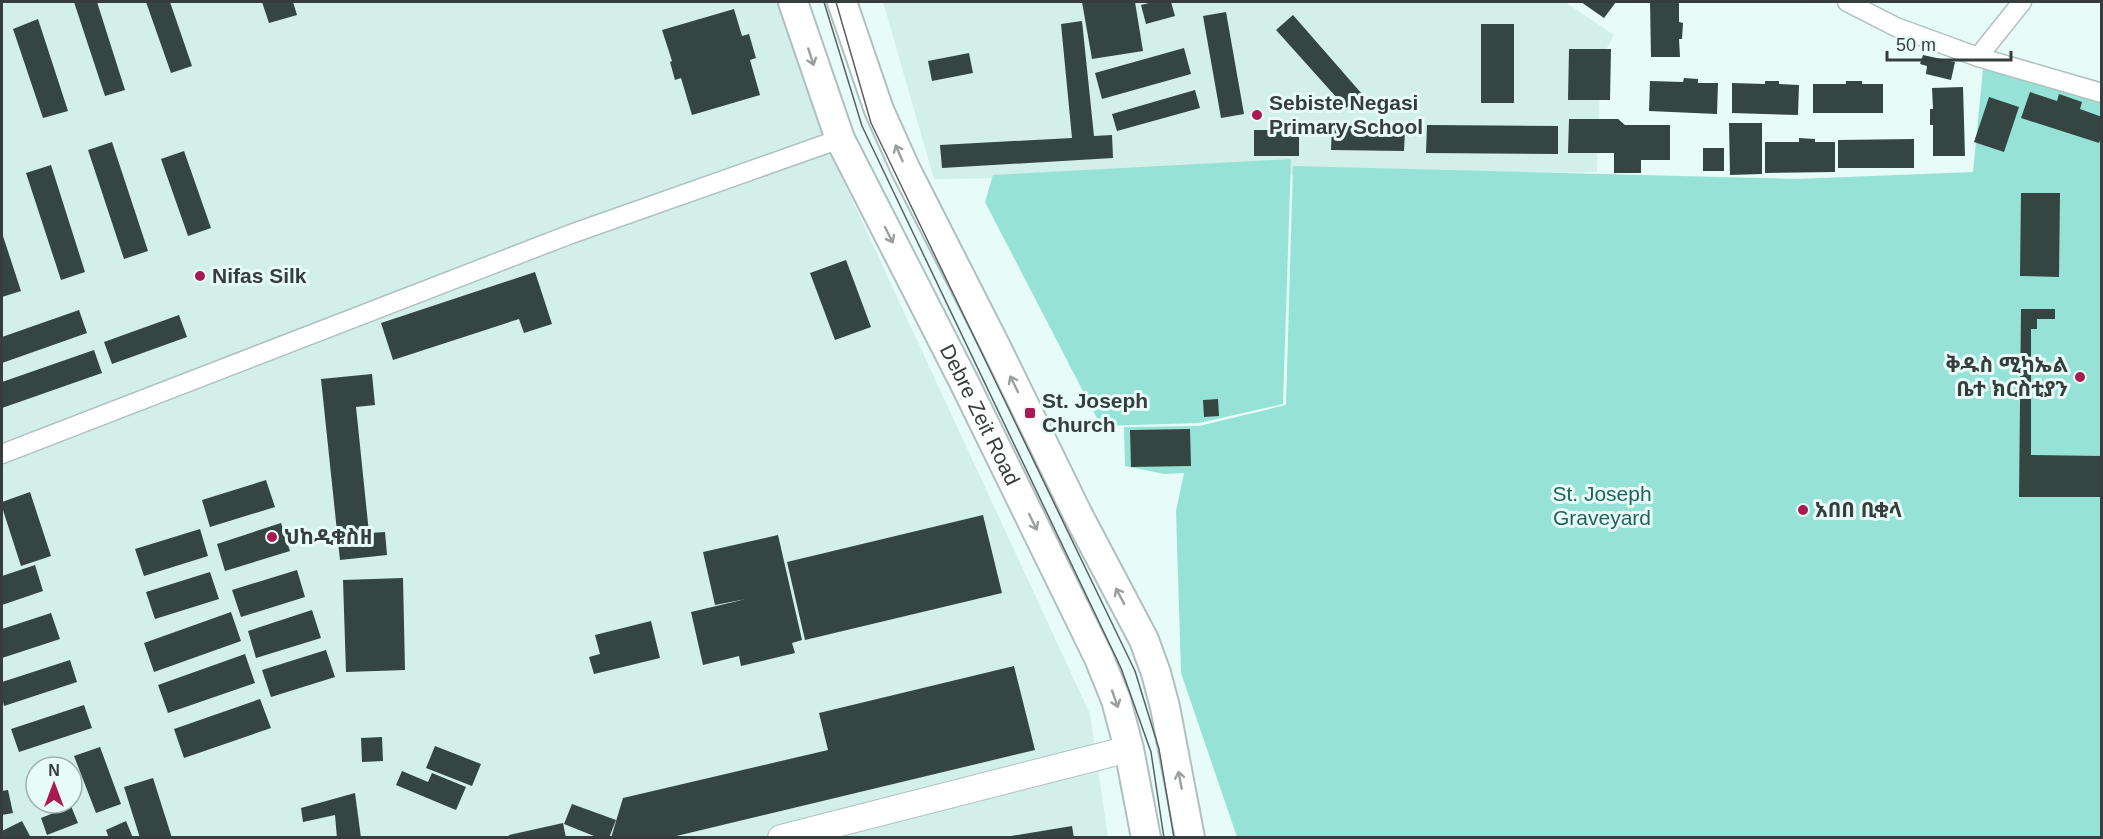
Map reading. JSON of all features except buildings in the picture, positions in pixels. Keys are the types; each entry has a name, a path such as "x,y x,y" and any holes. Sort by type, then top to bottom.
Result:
{"main road":[{"name":"Debre Zeit Road","path":"793,2 840,139 964,382 1099,658 1116,700 1129,749 1146,837"},
{"path":"842,2 879,110 905,168 1078,515 1144,640 1165,707 1190,837"},
{"path":"782,837 1129,749"}],"street":[{"path":"1847,2 1896,27 1978,57 2102,93"},
{"path":"1978,57 2022,2"},
{"path":"2,454 571,234 840,139"}],"shaded area":[{"path":"2,2 781,2 823,137 1090,714 1108,837 2,838"},
{"name":"Sebiste Negasi Primary School","path":"883,2 1565,2 1614,35 1601,59 1597,172 934,179"}],"green space":[{"name":"St. Joseph Graveyard","path":"1983,69 2101,102 2101,837 1237,837 1181,673 1176,511 1184,473 1164,474 1125,466 1124,427 1199,426 1286,405 1293,166 1796,179 1973,172"},
{"path":"1291,159 1283,404 1199,423 1101,426 985,202 993,175"}],"tram line":[{"path":"824,2 862,126 1121,668 1151,752 1164,838"},
{"path":"836,2 871,123 1135,671 1159,749 1174,838"}],"place":[{"name":"Sebiste Negasi Primary School","path":"1257,115"},
{"name":"Nifas Silk","path":"200,276"},
{"name":"ቅዱስ ሚካኤል ቤተ ክርስቲያን","path":"2080,377"},
{"name":"St. Joseph Church","path":"1030,413"},
{"name":"አበበ ቢቂላ","path":"1803,510"},
{"name":"ህከዲቁስዘ","path":"272,537"}]}
